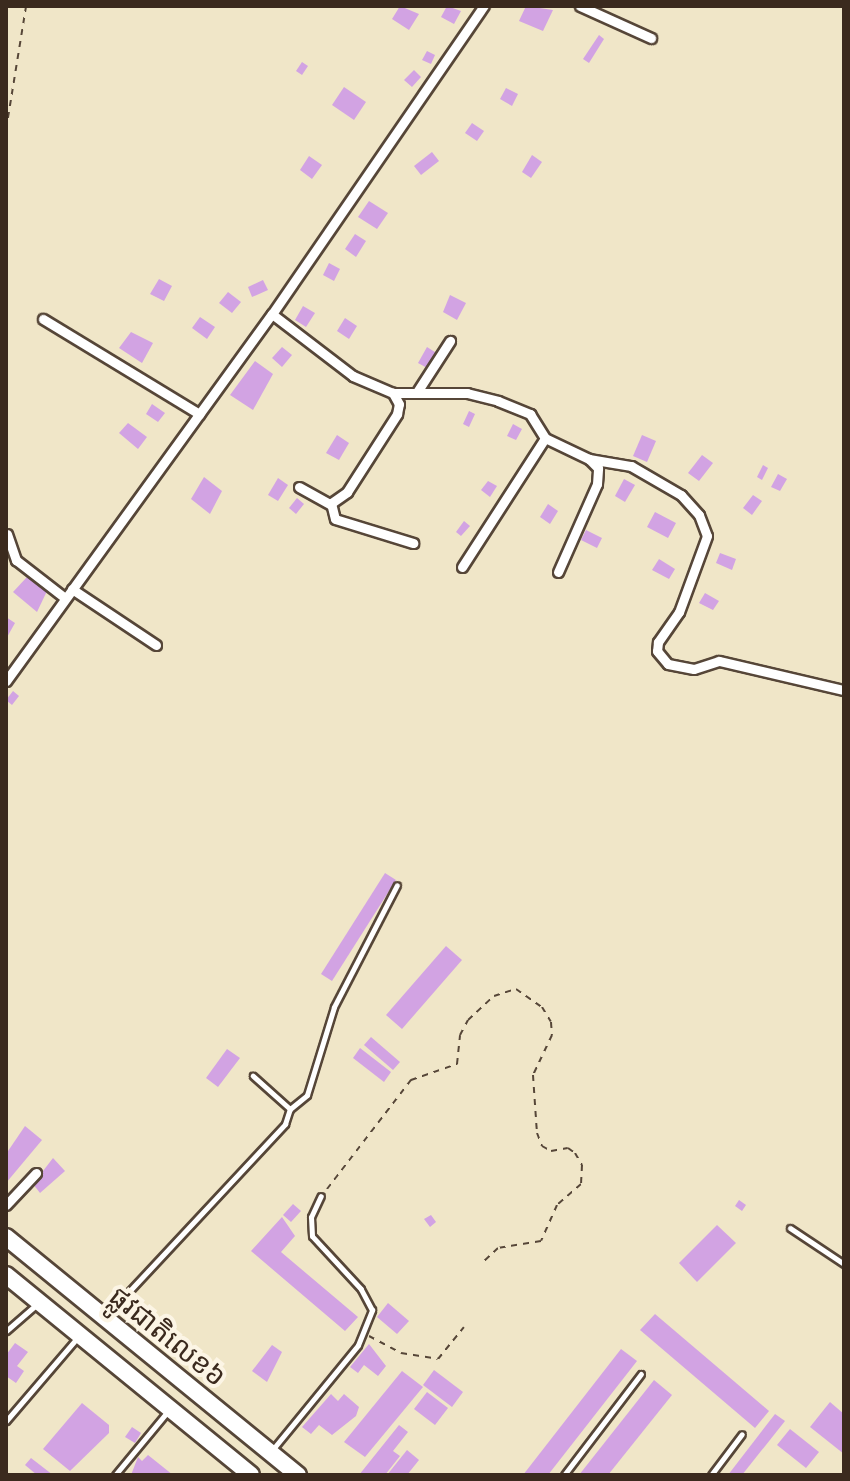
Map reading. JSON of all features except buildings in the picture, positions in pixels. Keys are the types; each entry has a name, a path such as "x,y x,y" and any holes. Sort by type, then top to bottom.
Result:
{"highway":[{"name":"ផ្លូវជាតិលេខ៦","path":"6,1237 298,1475"},
{"name":"ផ្លូវជាតិលេខ៦","path":"6,1275 248,1474"}],"street":[{"path":"6,681 272,314 484,6"},
{"path":"580,6 651,38"},
{"path":"272,314 353,376 393,393 467,393 498,401 530,414 545,438 589,459 598,468 597,484 558,572"},
{"path":"43,319 199,414"},
{"path":"417,392 450,341"},
{"path":"331,503 347,492 391,426 399,404 393,393"},
{"path":"462,567 545,438"},
{"path":"589,459 611,459 656,479 681,495 703,525 707,536 679,612 658,642 657,651 668,664 683,670 719,661 844,690"},
{"path":"299,487 331,503 335,519 413,543"},
{"path":"7,534 16,560 65,598"},
{"path":"72,589 156,645"},
{"path":"6,1205 36,1173"}],"lane":[{"path":"105,1318 285,1124 290,1109 307,1095 334,1007 397,885"},
{"path":"253,1076 290,1109"},
{"path":"270,1453 364,1334 372,1303 312,1236 311,1217 321,1196"},
{"path":"790,1228 844,1264"},
{"path":"6,1331 40,1302"},
{"path":"6,1421 80,1335"},
{"path":"564,1475 641,1374"},
{"path":"115,1475 170,1408"},
{"path":"711,1475 742,1434"}],"path":[{"path":"6,130 26,6"},
{"path":"321,1196 411,1080 457,1064 460,1035 468,1020 494,996 516,989 542,1007 551,1022 552,1035 533,1075 537,1133 542,1146 551,1151 568,1148 575,1153 582,1165 581,1184 557,1205 541,1241 498,1248 482,1263"},
{"path":"364,1334 422,1360 438,1359 464,1327"}]}
